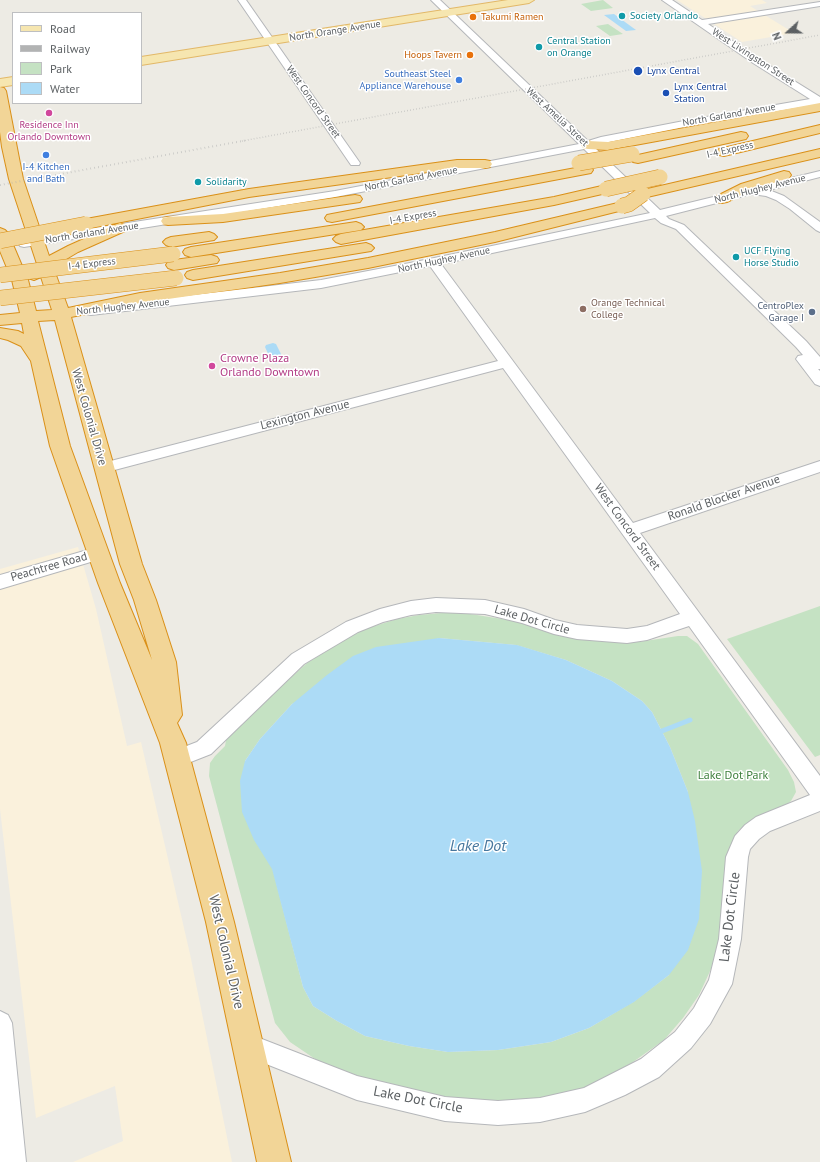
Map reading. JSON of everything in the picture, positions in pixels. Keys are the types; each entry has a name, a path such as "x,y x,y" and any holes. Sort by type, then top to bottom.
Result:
{"highway":[{"name":"West Colonial Drive","path":"0,91 10,153 24,205 57,298 131,564 145,600 164,662 176,751 217,909 274,1162"},
{"path":"588,145 608,146 818,110"},
{"path":"0,298 173,260 292,225 583,166 706,144 818,110"},
{"name":"I-4 Express","path":"0,285 173,260 491,203 610,194 654,173 818,110"},
{"name":"I-4 Express","path":"654,173 820,140"},
{"path":"0,262 104,252 173,260 297,260 425,238 610,194 629,204 643,194 820,153"},
{"path":"1,242 160,208 250,193 457,164 485,164"},
{"path":"722,199 746,186 820,165"},
{"path":"168,222 218,219 583,166"},
{"path":"0,320 61,314 140,298 267,280 368,263 495,238 610,194"},
{"path":"24,205 36,220 52,228 79,232 120,228"},
{"path":"0,298 45,265 79,246 120,228"},
{"path":"20,283 36,241"},
{"name":"West Colonial Drive","path":"1,242 20,283 60,446 98,553 176,751"},
{"name":"I-4 Express","path":"0,275 173,260"},
{"path":"0,333 12,335 27,342 40,361"}],"main road":[{"name":"North Orange Avenue","path":"142,61 529,0"},
{"path":"0,84 12,81"}],"street":[{"name":"West Concord Street","path":"242,0 355,163"},
{"name":"West Amelia Street","path":"435,0 662,217 680,227 801,344 820,365"},
{"name":"West Livingston Street","path":"666,0 700,23 818,110"},
{"path":"700,23 820,4"},
{"name":"North Garland Avenue","path":"1,242 36,241 168,222 335,194 588,145"},
{"name":"North Hughey Avenue","path":"61,314 321,284 662,217 722,199 820,174"},
{"path":"794,207 785,194 786,189 795,181"},
{"path":"752,191 774,195 794,207 820,228"},
{"name":"West Amelia Street","path":"662,217 668,230 792,346 820,381"},
{"name":"West Concord Street","path":"434,263 820,792"},
{"name":"Lexington Avenue","path":"104,468 506,363"},
{"name":"Ronald Blocker Avenue","path":"629,530 820,466"},
{"name":"Peachtree Road","path":"0,582 98,553"},
{"name":"Lake Dot Circle","path":"176,751 204,748 298,659 352,627 380,616 411,608 436,605 485,607 524,616 554,627 577,632 627,636 647,633 693,617"},
{"name":"Lake Dot Circle","path":"249,1046 357,1088 445,1109 498,1113 540,1110 585,1100 650,1068 683,1040 702,1016 720,984 730,939 737,857 742,843 752,832 763,824 820,801"},
{"path":"0,1023 13,1162"}],"shaded area":[{"path":"677,0 762,0 767,3 750,6 794,33 742,42"},
{"path":"78,547 96,609 127,746 141,742 190,954 232,1162 73,1162 123,1141 115,1086 36,1118 0,809 0,569"}],"green space":[{"path":"603,0 613,8 591,11 581,4"},
{"path":"608,24 623,34 610,36 596,26"},
{"path":"820,606 820,755 815,757 727,639"},
{"name":"Lake Dot Park","path":"464,613 515,621 580,639 638,642 687,636 698,644 788,770 794,782 796,792 791,801 782,808 751,820 738,831 732,843 720,939 711,969 699,995 683,1018 664,1040 633,1062 594,1084 564,1095 518,1102 469,1103 362,1081 321,1063 290,1042 275,1023 209,776 210,763 225,746 227,735 307,663 365,629 397,619 419,615","holes":["439,638 516,645 566,660 612,681 642,701 652,712 670,747 688,792 669,975 633,1002 589,1028 551,1042 498,1050 448,1052 409,1046 365,1036 313,1006 303,987 245,761 260,739 292,704"]}],"water":[{"path":"614,14 636,30 626,31 604,15"},
{"path":"273,343 276,344 284,360 276,364 272,362 265,347 266,345"},
{"name":"Lake Dot","path":"439,638 517,645 566,660 612,681 642,701 652,712 670,747 688,792 695,821 702,871 699,919 688,950 669,975 634,1002 589,1028 551,1042 498,1050 448,1052 409,1046 365,1036 313,1006 303,987 272,869 254,840 242,812 240,781 245,761 260,739 292,704 353,656 376,647"}],"waterway":[{"path":"662,731 690,720"}],"railway":[{"path":"242,141 820,35"},
{"path":"0,185 248,140"}],"place":[{"name":"Society Orlando","path":"622,16"},
{"name":"Takumi Ramen","path":"473,17"},
{"name":"Central Station on Orange","path":"539,47"},
{"name":"Hoops Tavern","path":"470,55"},
{"name":"Lynx Central","path":"638,71"},
{"name":"Southeast Steel Appliance Warehouse","path":"459,80"},
{"name":"Lynx Central Station","path":"666,93"},
{"name":"Residence Inn Orlando Downtown","path":"49,113"},
{"name":"I-4 Kitchen and Bath","path":"46,155"},
{"name":"Solidarity","path":"198,182"},
{"name":"UCF Flying Horse Studio","path":"736,257"},
{"name":"Orange Technical College","path":"583,309"},
{"name":"CentroPlex Garage I","path":"812,312"},
{"name":"Crowne Plaza Orlando Downtown","path":"212,366"}]}
